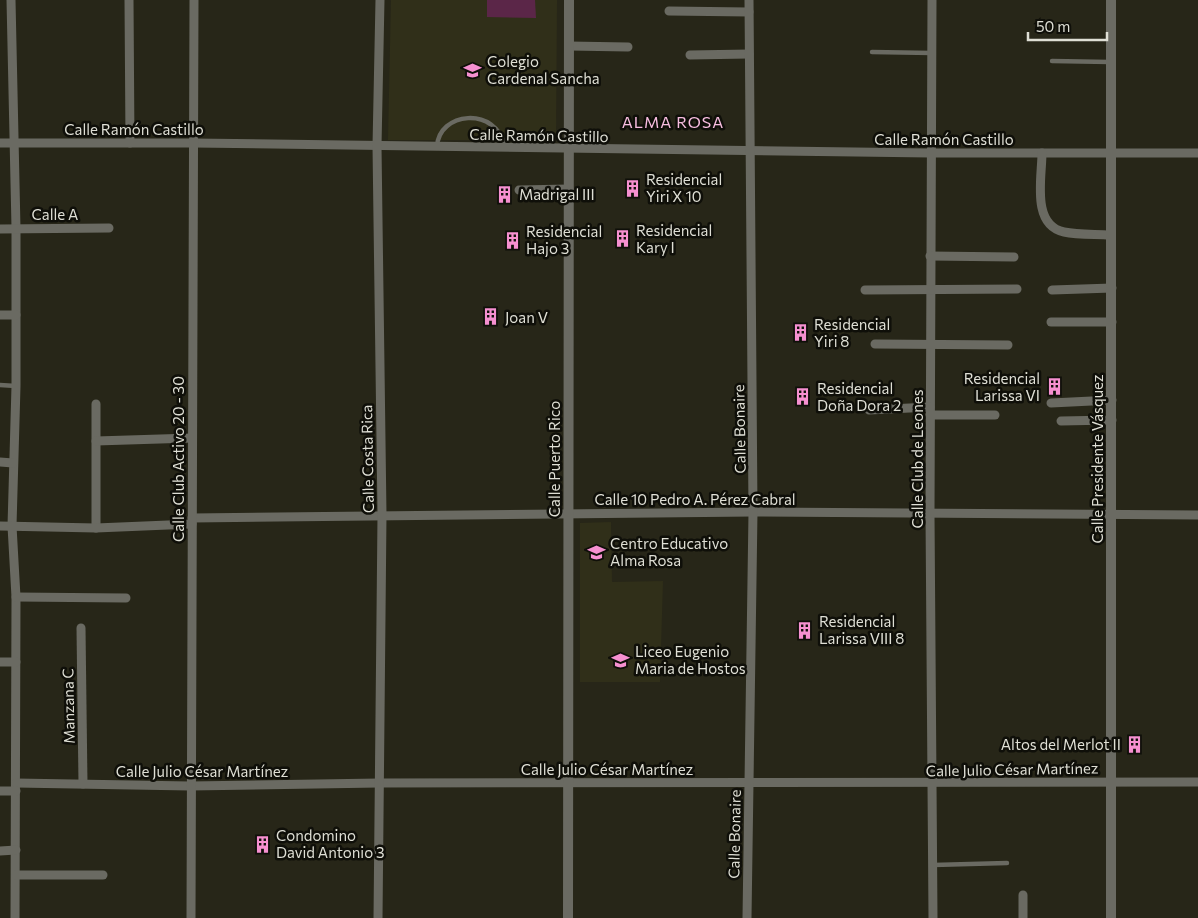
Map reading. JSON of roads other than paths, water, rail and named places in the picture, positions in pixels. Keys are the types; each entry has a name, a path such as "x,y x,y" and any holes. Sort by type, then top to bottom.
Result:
{"street":[{"path":"11,0 16,143 16,386 12,526 16,596 15,918"},
{"path":"129,0 130,143"},
{"name":"Calle Club Activo 20 - 30","path":"191,918 194,0"},
{"name":"Calle Costa Rica","path":"378,918 382,515 377,146 380,0"},
{"name":"Calle Puerto Rico","path":"568,0 568,918"},
{"name":"Calle Bonaire","path":"747,918 753,512 749,0"},
{"name":"Calle Club de Leones","path":"932,0 930,514 933,918"},
{"name":"Calle Presidente Vásquez","path":"1111,0 1110,235 1113,515 1111,918"},
{"path":"668,12 749,12"},
{"path":"569,46 628,47"},
{"path":"690,55 749,54"},
{"name":"Calle Ramón Castillo","path":"0,143 193,143 568,150 1198,153"},
{"path":"1042,153 1042,212 1049,225 1065,232 1110,235"},
{"path":"519,190 568,189"},
{"name":"Calle A","path":"0,228 109,228"},
{"path":"930,256 1014,257"},
{"path":"865,290 930,288 1017,289"},
{"path":"1052,290 1112,288"},
{"path":"0,315 16,315"},
{"path":"1051,322 1112,322"},
{"path":"875,344 1008,345"},
{"path":"1051,403 1112,400"},
{"path":"96,404 96,528"},
{"path":"869,410 995,415"},
{"path":"1061,421 1112,420"},
{"path":"96,441 192,438"},
{"path":"0,462 13,463"},
{"name":"Calle 10 Pedro A. Pérez Cabral","path":"0,526 96,528 192,521 382,515 569,513 753,512 1198,515"},
{"path":"16,596 126,598"},
{"name":"Manzana C","path":"80,628 83,784"},
{"path":"0,662 16,662"},
{"name":"Calle Julio César Martínez","path":"0,791 16,787 83,784 190,786 379,783 748,782 932,784 1198,782"},
{"path":"0,851 16,850"},
{"path":"16,875 102,875"},
{"path":"1023,895 1023,918"}],"lane":[{"path":"872,52 932,53"},
{"path":"1052,61 1111,62"},
{"path":"437,147 445,128 455,121 467,118 484,120 494,124 500,131 506,148"},
{"path":"0,385 16,386"},
{"path":"933,865 1007,863"}],"place":[{"name":"Colegio Cardenal Sancha","path":"473,70"},
{"name":"Residencial Yiri X 10","path":"632,188"},
{"name":"Madrigal III","path":"505,194"},
{"name":"Residencial Kary I","path":"622,239"},
{"name":"Residencial Hajo 3","path":"512,240"},
{"name":"Joan V","path":"491,317"},
{"name":"Residencial Yiri 8","path":"800,333"},
{"name":"Residencial Larissa VI","path":"1054,387"},
{"name":"Residencial Doña Dora 2","path":"803,397"},
{"name":"Centro Educativo Alma Rosa","path":"596,552"},
{"name":"Residencial Larissa VIII 8","path":"805,630"},
{"name":"Liceo Eugenio Maria de Hostos","path":"621,660"},
{"name":"Altos del Merlot II","path":"1135,744"},
{"name":"Condomino David Antonio 3","path":"262,844"}],"district":[{"name":"ALMA ROSA","path":"673,121"}]}
